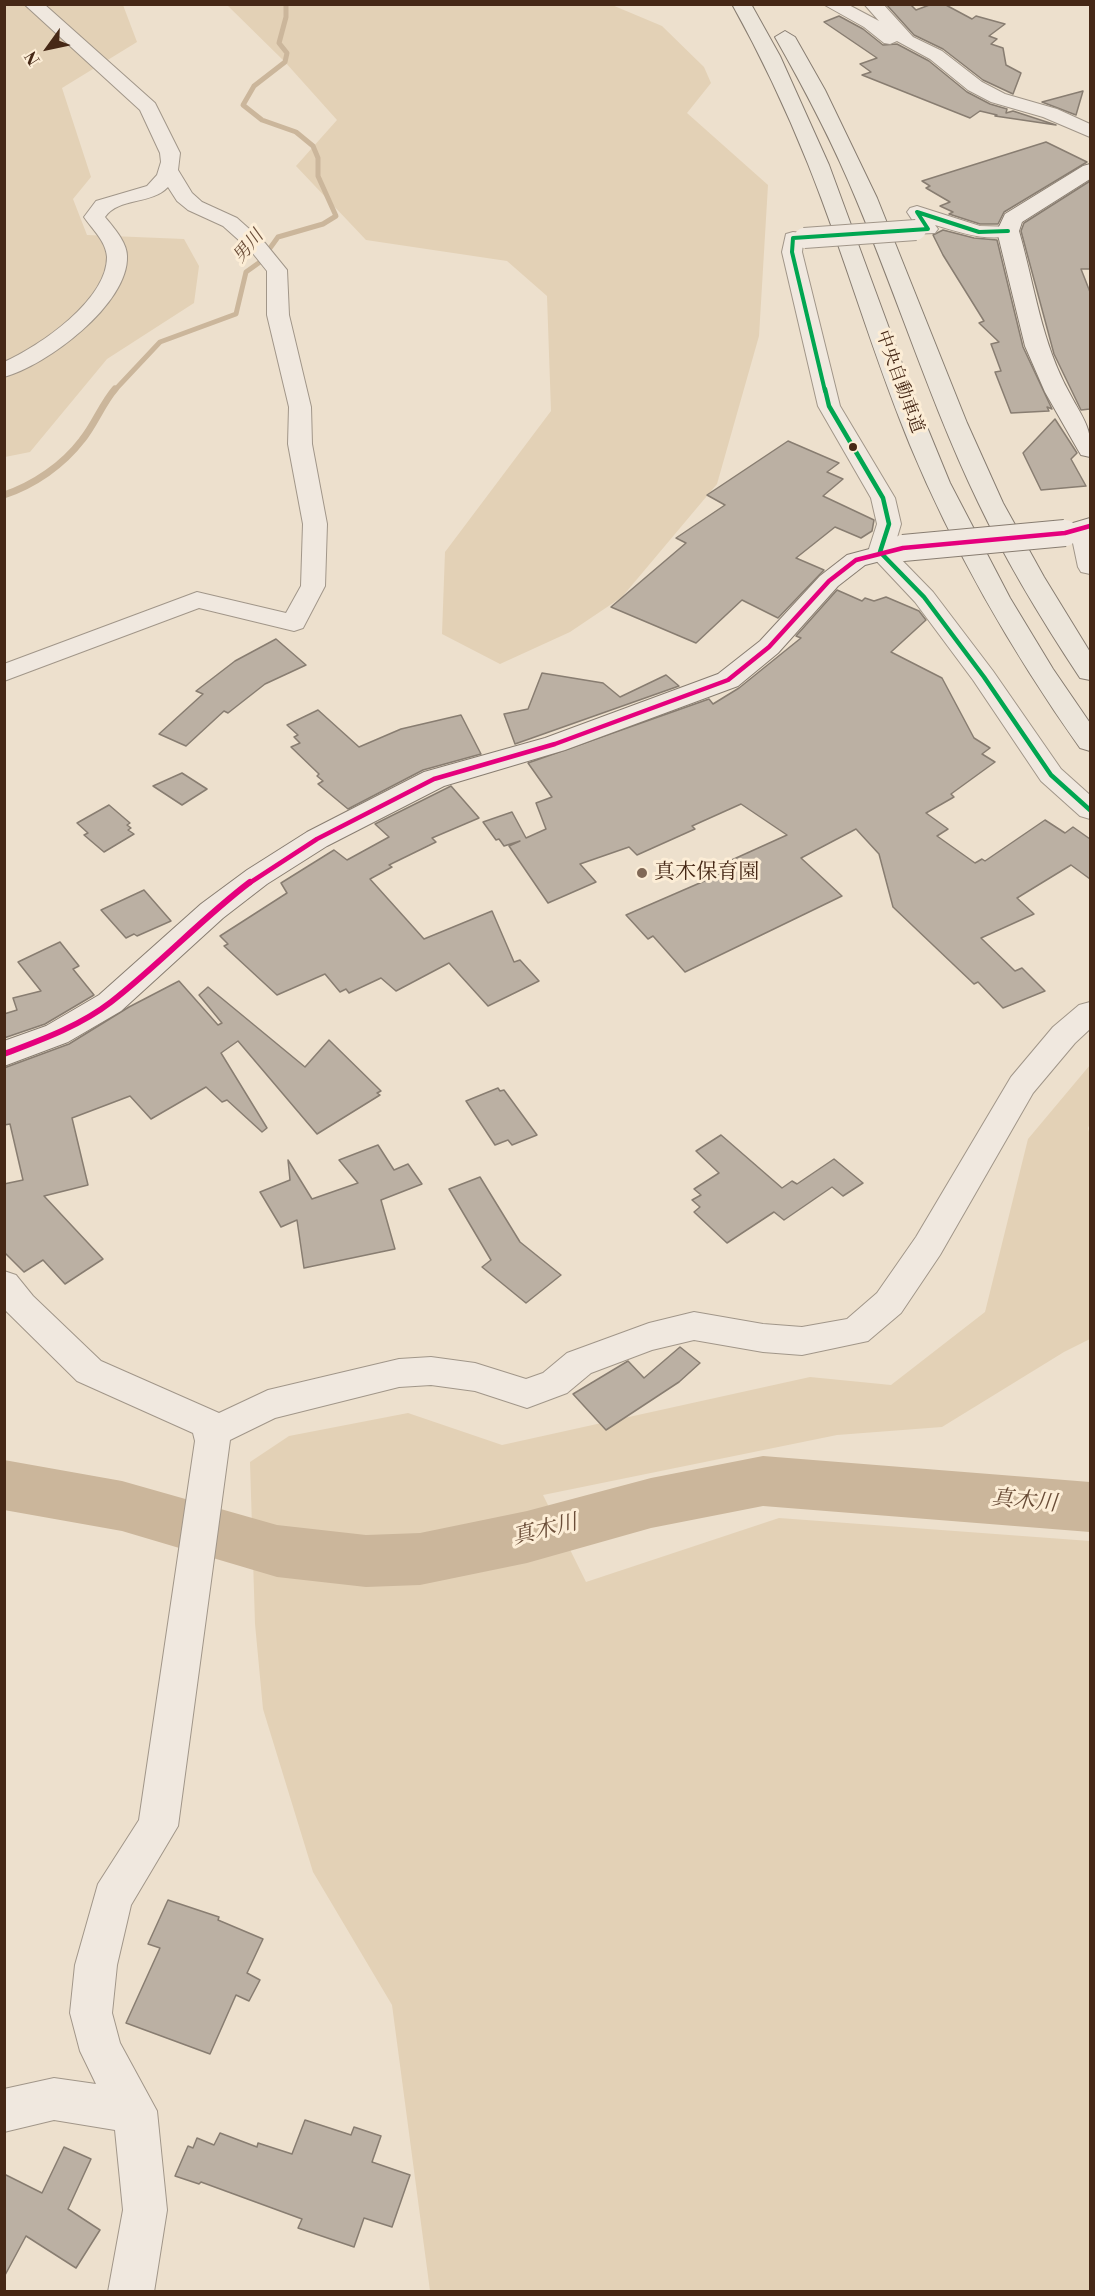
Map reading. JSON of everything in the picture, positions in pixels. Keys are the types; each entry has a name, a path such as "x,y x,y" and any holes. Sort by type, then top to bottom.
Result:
{"highway":[{"name":"中央自動車道","path":"741,4 762,38 807,131 922,444 980,571 1059,699 1090,742"},
{"name":"中央自動車道","path":"765,4 838,135 888,247 912,316 980,480 1022,561 1090,672"}],"main road":[{"path":"1090,170 1012,219 1008,231 1017,260 1031,331 1059,396 1090,450"},
{"path":"4,1054 57,1034 110,1003 212,911 317,839 374,807 434,779 555,744 728,680 769,647 829,581 856,560 891,550 1079,529"}],"street":[{"path":"4,370 53,344 85,318 105,294 115,270 117,256 108,233 94,217 103,205 154,190 166,177 170,153 148,107 33,4"},
{"path":"832,4 870,23 885,37 907,41 936,55 975,86 998,98 1050,113 1090,131"},
{"path":"873,4 907,41"},
{"path":"1050,113 1066,106 1083,107"},
{"path":"4,673 197,600 294,622 313,586 315,524 300,444 300,407 278,315 276,270 258,247 230,222 195,206 184,196 168,170"},
{"path":"1008,231 979,232 917,212 928,229 793,238 792,252 829,406 883,498 889,524 891,550 1052,775 1090,810"},
{"path":"1079,529 1090,567"},
{"path":"210,1434 268,1405 399,1373 430,1371 475,1377 527,1394 555,1383 579,1363 650,1336 694,1326 763,1338 802,1341 856,1331 889,1303 928,1246 1022,1085 1064,1035 1090,1013"},
{"path":"4,1284 21,1306 89,1371 207,1423 213,1442 158,1826 112,1898 96,1965 90,2013 101,2051 135,2111 145,2210 131,2292"},
{"path":"4,2111 54,2099 135,2111"}],"shaded area":[{"path":"5,5 123,5 137,42 62,88 91,177 73,199 87,235 184,239 199,266 194,303 107,359 30,452 5,457"},
{"path":"227,5 612,5 662,26 704,67 711,83 687,113 768,185 759,336 717,484 622,597 570,632 500,664 442,634 445,552 551,411 547,296 507,261 366,240 296,166 337,120 285,62"},
{"path":"1090,1065 1090,1124 1088,1128 1090,1136 1090,1339 1064,1352 942,1427 837,1435 543,1495 586,1582 779,1518 1090,1541 1090,2291 430,2291 392,2005 313,1872 263,1709 255,1624 250,1462 289,1436 408,1413 502,1445 810,1377 891,1385 985,1312 1028,1139"}],"building":[{"path":"886,4 910,4 916,10 932,4 944,4 972,19 976,16 1005,24 989,36 997,39 991,44 1003,48 1006,65 1021,73 1013,94 983,80 943,49 914,35"},
{"path":"839,16 863,29 883,45 897,44 929,61 967,92 990,104 1007,109 1006,113 1013,111 1056,125 995,116 997,115 980,111 970,118 862,75 871,72 860,64 877,58 824,22"},
{"path":"1083,91 1076,115 1042,102"},
{"path":"1046,142 1087,162 1004,212 998,224 980,224 949,214 953,212 940,206 950,202 926,188 930,186 922,181"},
{"path":"1090,181 1090,269 1081,269 1090,292 1090,409 1081,410 1054,354 1021,231 1024,223"},
{"path":"943,230 974,238 997,240 1023,347 1052,409 1047,407 1049,411 1011,413 995,372 1001,371 991,344 999,342 979,323 984,321 933,235"},
{"path":"1055,419 1077,453 1071,459 1086,486 1041,490 1023,453"},
{"path":"788,441 839,463 827,472 843,479 823,496 874,520 872,531 861,538 835,527 796,558 824,570 778,618 742,600 696,643 611,607 686,543 676,538 725,505 707,495"},
{"path":"837,590 862,601 865,598 874,601 886,597 919,611 926,620 891,652 942,678 974,738 990,748 982,754 995,762 951,794 954,797 926,813 948,829 937,836 975,863 982,859 985,861 1045,820 1065,833 1073,827 1090,839 1090,879 1071,865 1017,898 1034,914 981,938 1015,971 1022,968 1045,991 1003,1008 978,982 974,984 893,907 879,854 856,829 801,858 842,896 685,972 653,936 648,939 626,915 732,869 725,863 787,835 741,804 692,826 695,829 637,855 629,847 580,864 596,882 548,903 509,846 520,841 504,846 499,839 496,840 483,822 512,812 526,838 546,829 536,803 552,797 528,763 709,699 713,704 739,688 801,638 796,636"},
{"path":"276,639 306,665 265,684 228,713 224,711 186,746 159,734 203,694 196,691 235,661"},
{"path":"542,673 603,683 620,697 666,675 679,686 515,744 504,714 528,709"},
{"path":"318,710 359,747 401,729 461,715 481,754 423,770 348,809 318,784 323,781 317,776 319,774 291,747 300,743 294,737 298,735 287,725"},
{"path":"182,773 207,789 182,805 153,786"},
{"path":"451,786 479,818 432,838 436,842 389,865 392,867 370,879 424,939 492,911 514,962 520,960 539,981 488,1006 449,963 396,991 381,978 349,993 346,989 340,992 325,974 277,995 224,946 228,944 220,936 287,893 281,883 334,850 347,860 389,837 375,824"},
{"path":"109,805 130,823 127,825 131,828 128,830 134,834 104,852 84,835 88,833 77,823"},
{"path":"144,890 171,921 137,936 134,934 126,938 101,910"},
{"path":"60,942 79,966 73,969 94,995 45,1024 4,1038 4,1014 17,1010 13,998 41,991 18,962"},
{"path":"179,981 218,1025 222,1023 199,995 208,987 305,1067 329,1040 381,1091 377,1093 380,1095 317,1134 238,1041 221,1053 267,1128 262,1132 227,1100 222,1102 206,1087 151,1119 130,1096 72,1118 88,1185 44,1196 103,1259 65,1284 43,1260 24,1272 4,1252 4,1184 23,1180 10,1124 4,1125 4,1068 69,1044 129,1007"},
{"path":"498,1088 500,1091 504,1090 537,1135 512,1145 508,1140 495,1145 466,1101"},
{"path":"721,1135 782,1188 792,1181 797,1184 834,1159 863,1183 843,1196 832,1187 784,1220 774,1212 727,1243 694,1212 700,1207 692,1200 701,1195 694,1189 719,1173 696,1151"},
{"path":"378,1145 394,1170 408,1164 422,1184 381,1200 395,1249 304,1268 297,1220 281,1227 260,1192 290,1180 288,1160 312,1199 358,1183 339,1160"},
{"path":"480,1177 520,1242 561,1275 526,1303 482,1267 491,1260 449,1189"},
{"path":"680,1347 700,1363 679,1382 606,1430 573,1394 628,1361 644,1378"},
{"path":"168,1900 219,1917 218,1920 263,1939 247,1973 260,1980 249,2001 236,1995 210,2054 126,2023 160,1948 148,1944"},
{"path":"305,2120 351,2135 354,2127 381,2136 372,2162 410,2175 392,2227 364,2218 354,2247 298,2228 302,2219 201,2182 199,2184 175,2176 188,2146 193,2148 197,2138 214,2145 220,2133 257,2147 258,2143 292,2154"},
{"path":"64,2147 91,2159 68,2209 100,2230 76,2268 26,2236 4,2277 4,2174 42,2193"}],"waterway":[{"name":"男川","path":"114,391 160,342 236,314 246,272 260,262 278,237 323,224 336,216 318,176 318,158 313,146 296,132 262,120 243,105 254,86 285,62 287,53 279,43 286,17 286,4"},
{"name":"男川","path":"4,495 37,480 66,458 87,434 115,389"},
{"name":"真木川","path":"4,1485 122,1506 277,1551 366,1561 420,1559 527,1537 651,1503 763,1481 1090,1507"}],"transit line":[{"path":"1008,231 979,232 917,212 928,229 793,238 792,252 829,406 883,498 889,524 880,552 924,597 984,677 1002,707 1051,775 1090,810"},
{"path":"4,1054 57,1034 110,1003 212,911 257,877 317,839 374,808 434,779 555,744 728,680 769,647 829,581 856,560 903,548 1065,533 1090,526"}],"place":[{"name":"真木保育園","path":"642,873"}]}
